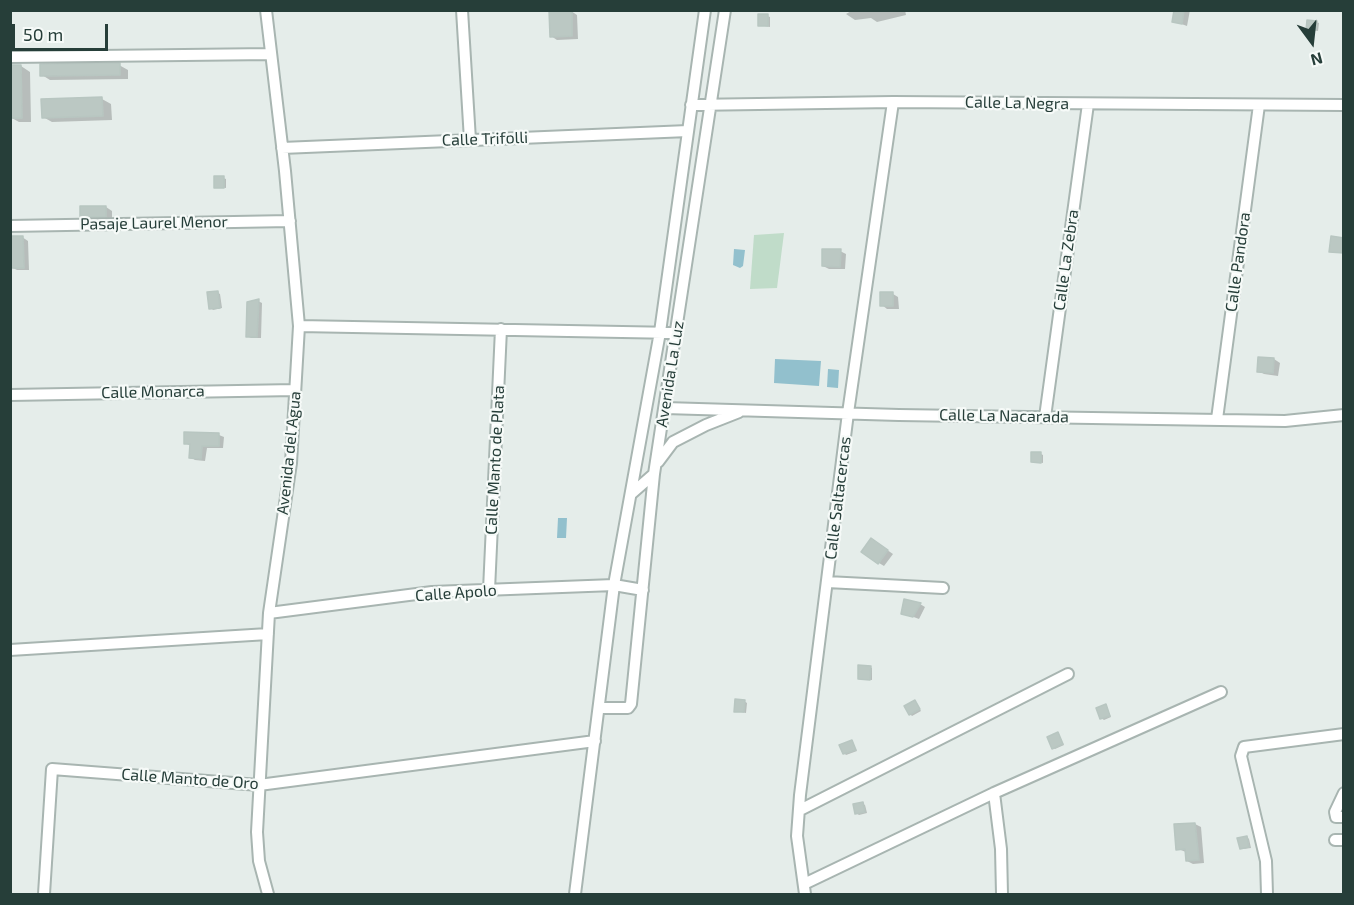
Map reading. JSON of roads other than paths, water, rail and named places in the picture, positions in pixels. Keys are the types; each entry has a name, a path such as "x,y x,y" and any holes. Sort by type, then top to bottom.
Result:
{"street":[{"name":"Avenida del Agua","path":"266,10 290,221 299,326 291,463 269,613 258,846 268,894"},
{"path":"462,10 470,140"},
{"name":"Avenida La Luz","path":"575,894 614,585 660,332 705,10"},
{"name":"Avenida La Luz","path":"599,708 628,708 631,704 655,470 726,10"},
{"path":"10,57 271,54"},
{"name":"Calle La Negra","path":"691,105 893,102 1344,105"},
{"name":"Calle Saltacercas","path":"805,889 797,836 800,795 848,413 893,102"},
{"name":"Calle La Zebra","path":"1045,417 1088,104"},
{"name":"Calle Pandora","path":"1217,419 1259,105"},
{"name":"Calle Trifolli","path":"282,147 688,131"},
{"name":"Pasaje Laurel Menor","path":"15,226 290,221"},
{"path":"299,326 676,333"},
{"name":"Calle Manto de Plata","path":"489,590 501,329"},
{"name":"Calle Monarca","path":"10,395 295,390"},
{"name":"Calle La Nacarada","path":"665,408 1285,421 1344,415"},
{"path":"631,494 655,470 673,442 684,435 745,410"},
{"path":"828,582 943,588"},
{"name":"Calle Apolo","path":"269,613 432,592 614,585 643,590"},
{"path":"10,650 268,634"},
{"path":"800,810 1068,674"},
{"path":"805,889 994,793 1221,692"},
{"path":"1267,894 1266,861 1241,756 1244,747 1344,734"},
{"name":"Calle Manto de Oro","path":"44,894 52,769 260,785 595,741"},
{"path":"994,793 1001,849 1002,894"},
{"path":"1344,793 1335,812 1336,817 1344,817"}],"water":[{"path":"734,249 745,250 743,266 740,268 733,265"},
{"path":"775,359 821,361 819,386 774,383"},
{"path":"828,369 839,370 838,388 827,387"},
{"path":"558,518 567,518 566,538 557,538"}]}
